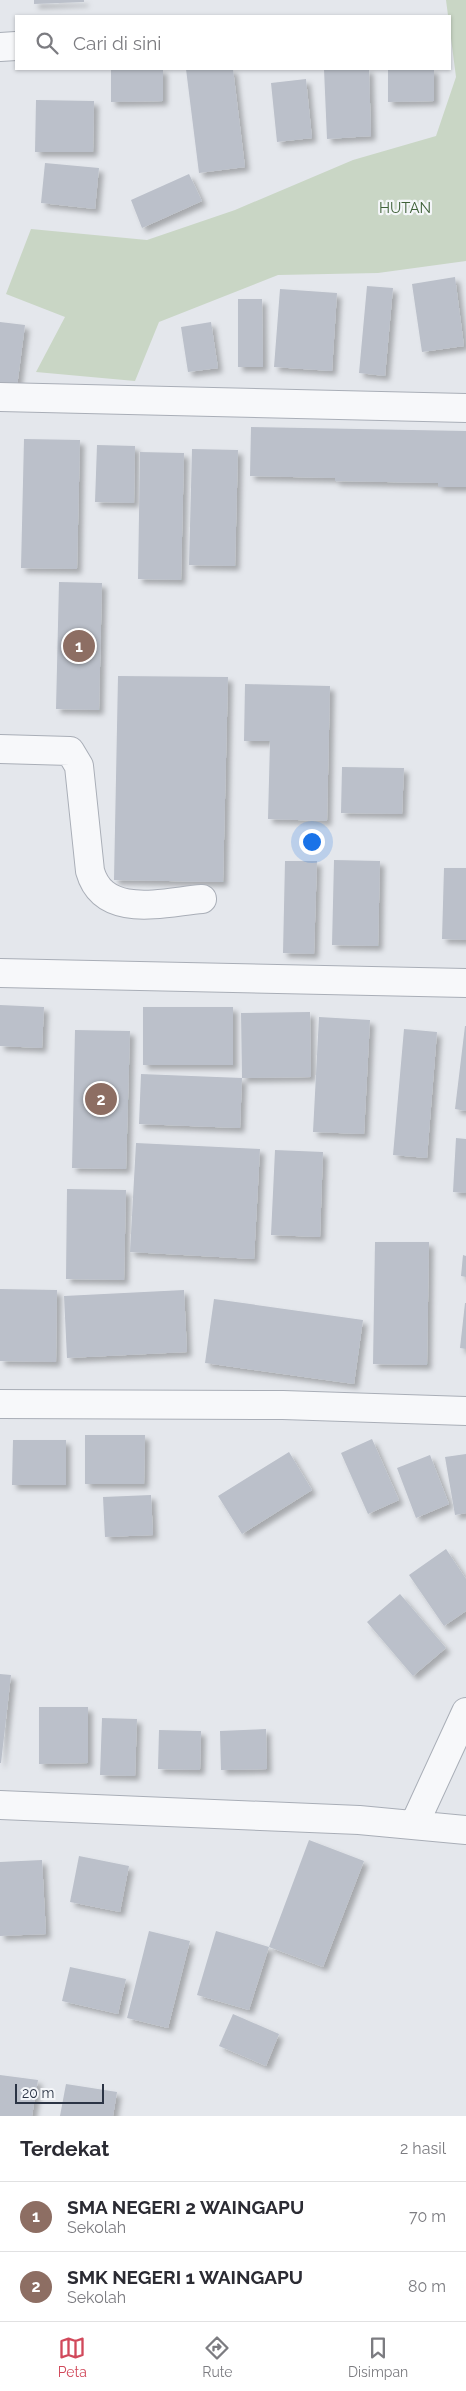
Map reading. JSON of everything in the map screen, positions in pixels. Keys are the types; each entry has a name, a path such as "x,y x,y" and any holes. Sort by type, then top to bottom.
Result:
{"street":[{"path":"0,47 15,46"},
{"path":"0,397 466,408"},
{"path":"0,749 70,751 79,766 90,871 93,880 103,893 125,905 202,899"},
{"path":"0,974 466,983"},
{"path":"0,1404 284,1405 466,1411"},
{"path":"414,1825 466,1712"},
{"path":"0,1805 349,1820 466,1830"}],"green space":[{"name":"HUTAN","path":"446,0 466,0 466,261 378,273 278,275 159,322 135,381 36,372 65,317 6,294 31,229 147,240 235,210 353,160 436,136 456,77 451,38 451,15 448,15"}],"building":[{"path":"34,0 84,0 84,2 34,4"},
{"path":"111,70 163,70 163,101 111,102"},
{"path":"186,70 233,70 245,167 199,173"},
{"path":"324,70 369,70 371,136 327,139"},
{"path":"388,70 434,70 434,101 388,102"},
{"path":"306,79 312,138 277,142 271,83"},
{"path":"36,100 94,101 93,152 35,152"},
{"path":"45,163 99,168 95,209 41,203"},
{"path":"189,174 202,201 142,228 131,200"},
{"path":"455,277 464,346 422,352 412,284"},
{"path":"367,286 393,288 385,376 359,373"},
{"path":"280,289 337,293 332,371 274,367"},
{"path":"238,299 262,299 263,367 238,367"},
{"path":"0,322 25,325 17,387 0,384"},
{"path":"211,322 218,368 188,372 181,327"},
{"path":"251,427 466,431 466,487 438,487 438,483 335,481 335,478 250,476"},
{"path":"24,439 80,440 77,569 21,568"},
{"path":"97,445 135,446 134,503 95,502"},
{"path":"192,449 238,450 235,566 189,565"},
{"path":"140,452 184,453 181,580 138,579"},
{"path":"59,582 102,583 99,710 56,709"},
{"path":"118,676 228,677 223,882 114,880"},
{"path":"245,684 330,686 327,821 268,819 270,741 244,741"},
{"path":"342,767 404,768 402,814 341,813"},
{"path":"334,860 380,861 378,946 332,945"},
{"path":"285,861 317,861 314,954 283,953"},
{"path":"444,868 466,868 466,940 442,939"},
{"path":"0,1005 44,1007 42,1048 0,1046"},
{"path":"143,1007 233,1007 233,1065 143,1065"},
{"path":"310,1012 311,1077 242,1078 241,1013"},
{"path":"319,1017 370,1020 364,1134 313,1132"},
{"path":"466,1026 466,1111 455,1109"},
{"path":"404,1029 437,1032 427,1158 393,1155"},
{"path":"75,1030 130,1031 126,1169 72,1168"},
{"path":"141,1074 242,1078 240,1128 139,1124"},
{"path":"456,1138 466,1139 466,1193 453,1192"},
{"path":"136,1143 260,1149 254,1259 130,1252"},
{"path":"275,1150 323,1152 320,1237 271,1235"},
{"path":"67,1189 126,1190 124,1280 66,1279"},
{"path":"375,1242 429,1242 427,1365 373,1364"},
{"path":"463,1255 466,1256 466,1277 461,1276"},
{"path":"0,1289 57,1290 56,1362 0,1361"},
{"path":"184,1290 187,1352 67,1358 64,1296"},
{"path":"214,1299 363,1320 354,1384 205,1363"},
{"path":"466,1303 466,1349 460,1348"},
{"path":"85,1435 145,1435 144,1484 85,1484"},
{"path":"372,1439 399,1500 368,1514 341,1453"},
{"path":"13,1440 66,1440 66,1485 12,1485"},
{"path":"289,1452 312,1490 242,1534 218,1496"},
{"path":"466,1454 466,1513 455,1515 445,1457"},
{"path":"430,1455 449,1504 416,1518 397,1468"},
{"path":"151,1495 153,1535 105,1537 103,1497"},
{"path":"446,1549 466,1579 466,1611 444,1626 409,1575"},
{"path":"400,1594 446,1648 413,1676 367,1622"},
{"path":"0,1674 11,1675 1,1763 0,1763"},
{"path":"39,1707 88,1707 88,1763 39,1764"},
{"path":"102,1718 137,1719 135,1776 100,1775"},
{"path":"266,1729 267,1769 221,1770 220,1731"},
{"path":"159,1730 201,1731 200,1770 158,1769"},
{"path":"309,1840 364,1861 323,1967 269,1947"},
{"path":"79,1856 129,1866 120,1912 70,1902"},
{"path":"42,1860 46,1934 0,1936 0,1862"},
{"path":"149,1931 190,1941 168,2028 127,2018"},
{"path":"216,1931 269,1947 249,2010 197,1995"},
{"path":"70,1967 126,1979 118,2014 62,2001"},
{"path":"233,2014 279,2034 266,2066 219,2046"},
{"path":"0,2075 38,2080 32,2116 0,2116"},
{"path":"66,2084 117,2092 113,2116 60,2116"}],"place":[{"name":"SMA NEGERI 2 WAINGAPU","path":"79,646"},
{"name":"SMK NEGERI 1 WAINGAPU","path":"101,1099"}]}
